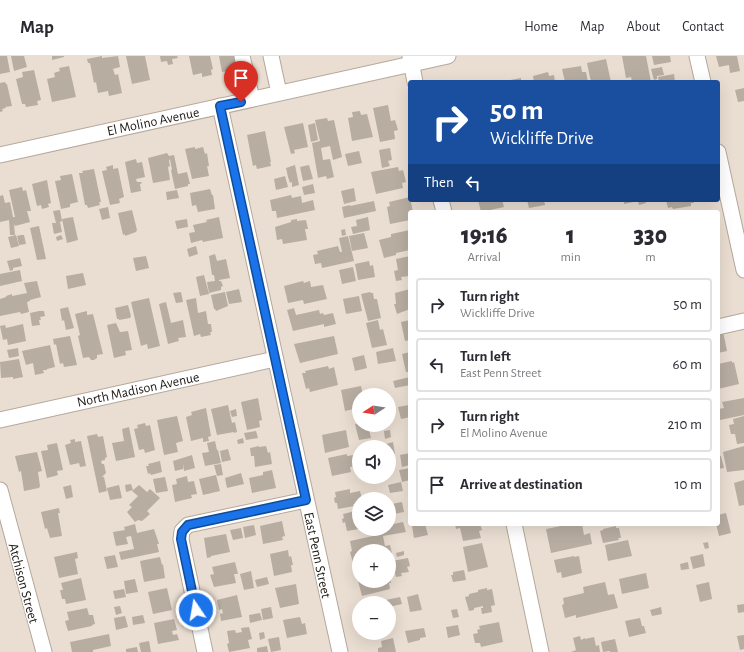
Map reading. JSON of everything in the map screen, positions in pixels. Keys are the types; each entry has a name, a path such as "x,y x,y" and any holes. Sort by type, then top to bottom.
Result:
{"street":[{"path":"242,56 252,99"},
{"path":"271,56 279,93"},
{"name":"El Molino Avenue","path":"0,155 279,93 410,60 448,56"},
{"path":"697,56 702,80"},
{"path":"410,60 415,80"},
{"name":"East Penn Street","path":"220,106 340,652"},
{"path":"720,161 744,270"},
{"path":"720,327 744,321"},
{"name":"North Madison Avenue","path":"0,420 275,359"},
{"name":"Atchison Street","path":"0,490 44,652"},
{"path":"205,652 181,539 182,532 188,525 306,500"},
{"path":"514,526 541,652"}],"building":[{"path":"0,56 7,56 10,72 0,74"},
{"path":"11,56 24,56 27,67 14,71"},
{"path":"52,56 64,56 64,57 52,60"},
{"path":"102,56 102,58 118,56 120,67 113,69 115,75 118,74 122,93 109,96 108,91 98,93 96,82 94,83 90,63 88,63 87,59"},
{"path":"126,56 145,56 150,80 132,84"},
{"path":"160,56 177,56 178,58 172,59 173,64 168,65 167,61 161,62"},
{"path":"189,56 210,56 213,69 211,70 212,75 202,77 202,73 193,75"},
{"path":"219,56 237,56 240,68 222,72"},
{"path":"622,56 646,56 651,80 632,80 631,77 626,78"},
{"path":"652,56 670,56 671,62 654,65"},
{"path":"716,56 737,56 740,71 730,73 729,65 719,67"},
{"path":"606,59 611,80 591,80 587,63"},
{"path":"69,66 76,97 52,102 47,79 55,77 54,73 60,71 59,68"},
{"path":"581,66 582,72 586,72 588,80 565,80 562,69"},
{"path":"662,67 664,75 657,76 657,79 654,80 651,69"},
{"path":"34,70 41,100 37,101 38,105 26,107 25,104 22,104 16,79 23,77 22,72"},
{"path":"548,72 549,76 554,75 555,80 534,80 533,76"},
{"path":"674,74 675,80 659,80 658,77"},
{"path":"5,82 7,84 12,106 5,107 6,108 2,109 3,111 0,112 0,83"},
{"path":"744,88 744,101 738,102 735,90"},
{"path":"388,105 391,121 395,120 398,130 394,131 395,139 380,142 373,108"},
{"path":"360,111 361,115 367,114 373,137 352,141 348,118 353,117 352,112"},
{"path":"327,118 328,121 334,120 342,157 333,160 330,146 321,148 323,160 330,159 334,177 327,179 326,176 318,178 312,143 320,141 315,120"},
{"path":"303,123 308,147 294,150 295,153 291,154 284,127"},
{"path":"315,123 318,140 311,142 308,125"},
{"path":"265,131 271,166 257,169 256,165 253,166 247,135"},
{"path":"195,147 195,149 203,147 205,154 207,153 209,176 192,179 185,149"},
{"path":"390,148 392,160 388,161 390,166 382,168 379,150"},
{"path":"359,151 362,163 348,166 345,154"},
{"path":"167,153 169,156 174,155 178,174 187,172 190,184 188,184 188,186 175,189 170,159 170,166 168,167 170,180 153,183 148,158"},
{"path":"136,159 137,163 142,162 145,177 136,179 137,182 142,183 140,184 141,191 131,193 125,162"},
{"path":"113,165 113,169 118,168 124,197 119,199 120,203 110,205 102,171 107,170 106,167"},
{"path":"295,165 299,185 292,187 292,182 290,183 286,168"},
{"path":"309,165 313,179 303,181 300,167"},
{"path":"398,167 399,171 403,170 406,182 402,183 403,188 376,194 371,172"},
{"path":"94,169 101,202 99,202 100,205 88,208 87,205 85,205 79,173"},
{"path":"72,174 78,202 70,204 70,207 61,209 55,181 61,180 60,176"},
{"path":"285,176 288,187 276,190 274,179"},
{"path":"47,180 51,203 48,204 49,207 42,209 41,205 37,206 32,184"},
{"path":"313,184 315,193 304,195 302,187"},
{"path":"22,187 23,191 26,190 31,211 27,211 30,222 15,226 14,224 15,235 10,235 9,220 0,222 0,196 3,195 5,203 10,202 13,217 15,217 9,190"},
{"path":"354,188 356,201 344,204 341,191"},
{"path":"210,189 213,195 215,209 198,212 196,205 192,206 190,193"},
{"path":"177,190 179,198 167,200 166,192"},
{"path":"291,195 292,198 301,196 302,203 313,200 315,210 277,218 276,211 272,211 270,200"},
{"path":"408,197 408,202 411,202 413,210 408,210 408,220 390,224 387,207 390,206 389,202"},
{"path":"374,201 376,211 344,218 342,207"},
{"path":"478,202 503,202 504,207 490,210 480,210"},
{"path":"528,202 544,202 545,205 529,208"},
{"path":"638,202 646,202 646,203 639,205"},
{"path":"666,202 694,203 691,203 691,206 673,209 672,207 668,208"},
{"path":"108,207 110,218 102,220 99,209"},
{"path":"60,210 62,232 54,234 52,223 56,223 53,211"},
{"path":"132,210 137,230 136,232 125,236 125,234 123,235 118,213"},
{"path":"73,217 78,240 67,243 62,219"},
{"path":"219,217 223,238 203,242 202,240 191,243 189,233 195,232 193,225 207,222 206,220"},
{"path":"368,217 370,230 353,234 351,227 357,226 356,220"},
{"path":"187,219 188,227 177,229 175,221"},
{"path":"297,219 297,221 306,220 308,229 305,229 307,240 283,244 282,239 277,240 275,227"},
{"path":"39,226 46,259 37,260 30,228"},
{"path":"345,229 346,235 342,236 341,230"},
{"path":"408,230 408,250 384,258 379,240 391,237 391,234"},
{"path":"364,233 368,248 352,251 349,236"},
{"path":"16,235 19,246 11,248 8,237"},
{"path":"24,235 26,244 19,245 17,236"},
{"path":"61,235 63,239 57,241 56,237"},
{"path":"348,236 354,261 322,268 321,263 315,264 313,255 318,254 317,251 338,246 340,252 342,252 339,238"},
{"path":"196,246 198,254 189,257 187,249"},
{"path":"215,254 217,261 226,259 230,278 219,280 223,286 221,287 221,290 209,293 207,282 215,281 214,275 212,275 209,256"},
{"path":"146,256 149,268 136,271 133,258"},
{"path":"408,256 408,276 401,277 402,280 396,281 394,271 398,270 396,259"},
{"path":"20,258 22,266 13,268 13,270 10,271 7,261"},
{"path":"369,261 370,266 373,265 375,277 358,280 355,264"},
{"path":"353,267 356,281 342,284 339,270"},
{"path":"20,270 22,281 0,286 0,274"},
{"path":"83,273 86,285 68,289 66,276"},
{"path":"204,275 209,294 200,296 196,277"},
{"path":"37,281 41,297 27,302 29,312 21,314 20,312 0,316 0,299 12,294 12,296 27,293 24,283"},
{"path":"303,281 304,283 310,281 311,287 323,285 327,299 304,304 303,300 288,303 284,286"},
{"path":"239,289 242,302 229,304 226,292"},
{"path":"408,290 408,310 397,314 394,304 396,304 395,293"},
{"path":"181,292 183,302 176,303 173,293"},
{"path":"225,292 228,306 216,311 214,309 211,295"},
{"path":"370,292 373,293 374,299 377,299 381,318 368,321 361,294"},
{"path":"359,296 362,311 346,314 343,299"},
{"path":"149,298 160,346 148,349 147,344 141,346 131,302"},
{"path":"196,298 198,313 206,311 208,324 211,324 211,335 201,337 200,334 194,336 186,300"},
{"path":"166,302 171,323 183,320 186,337 178,338 179,341 168,344 159,304"},
{"path":"128,305 131,316 130,318 117,319 115,308"},
{"path":"68,307 74,328 66,330 64,320 62,321 60,309"},
{"path":"294,308 296,315 319,310 320,314 323,313 324,315 333,313 336,324 324,327 324,324 293,331 287,310"},
{"path":"44,311 45,316 40,317 40,325 32,326 30,313"},
{"path":"87,311 87,315 93,314 103,354 97,355 97,358 94,360 91,360 89,357 83,358 78,336 80,335 75,314"},
{"path":"378,320 380,330 383,329 387,345 372,348 366,323"},
{"path":"408,320 408,340 405,341 401,322"},
{"path":"116,323 120,332 128,331 132,350 125,351 126,355 114,358 107,325"},
{"path":"23,324 26,341 8,345 7,339 3,340 0,326 5,325 6,328"},
{"path":"723,331 727,351 720,353 720,332"},
{"path":"70,336 77,365 64,367 63,363 60,364 56,344 54,345 53,339"},
{"path":"334,336 338,354 300,363 294,344"},
{"path":"50,345 55,367 43,370 44,373 35,375 33,363 26,365 22,351"},
{"path":"18,348 19,356 9,358 7,350"},
{"path":"393,348 396,361 378,364 376,352"},
{"path":"408,352 408,372 406,372 402,354"},
{"path":"364,355 367,368 355,371 352,358"},
{"path":"19,359 23,377 13,379 13,377 1,378 0,362"},
{"path":"732,361 732,363 734,362 739,384 720,389 720,364"},
{"path":"328,366 329,369 334,367 338,385 310,392 309,388 306,389 302,373"},
{"path":"408,377 408,385 395,388 393,381"},
{"path":"361,386 361,388 352,388 352,409 345,411 341,390"},
{"path":"258,398 262,420 259,421 260,427 247,430 241,402"},
{"path":"744,398 744,415 720,420 720,409 724,408 722,402"},
{"path":"228,405 232,423 235,422 237,432 217,435 211,409"},
{"path":"408,405 408,417 401,419 398,407"},
{"path":"206,408 211,436 208,437 209,441 203,442 203,438 191,441 186,417 192,415 191,412"},
{"path":"236,409 237,416 232,417 230,411"},
{"path":"177,416 183,441 176,443 178,452 164,455 157,420"},
{"path":"744,416 744,443 737,444 735,434 731,434 729,425 734,424 733,419"},
{"path":"145,423 146,426 150,425 155,450 145,453 144,449 139,450 134,429 138,428 137,425"},
{"path":"129,427 135,457 116,461 112,443 124,441 122,429"},
{"path":"346,430 349,447 325,453 322,435"},
{"path":"256,431 258,438 246,440 244,433"},
{"path":"357,432 370,432 371,438 359,440"},
{"path":"384,432 390,432 391,437 385,439"},
{"path":"97,434 98,437 103,436 107,457 105,460 101,461 102,464 104,464 106,473 102,477 104,477 107,491 99,493 87,436"},
{"path":"243,438 244,443 238,444 237,440"},
{"path":"75,439 75,442 81,441 86,466 80,467 79,463 70,465 65,445 71,443 70,440"},
{"path":"215,441 221,463 205,466 202,453 209,452 207,443"},
{"path":"57,443 63,470 57,471 58,475 47,478 41,451 48,450 47,445"},
{"path":"266,446 268,453 270,452 272,464 255,467 254,456 251,456 250,448"},
{"path":"744,446 744,470 727,472 723,452"},
{"path":"228,449 231,460 222,462 220,451"},
{"path":"37,452 42,471 38,472 40,486 39,488 24,491 21,471 19,472 15,456"},
{"path":"408,453 408,466 402,467 400,455"},
{"path":"347,454 347,456 352,455 352,467 350,467 351,472 332,476 328,458"},
{"path":"192,455 195,468 184,471 183,464 183,469 175,471 173,461"},
{"path":"720,456 721,456 724,468 720,469"},
{"path":"160,461 162,472 151,475 150,473 148,474 146,466 149,466 148,464"},
{"path":"221,464 223,475 217,476 214,465"},
{"path":"408,468 408,480 402,482 399,470"},
{"path":"272,470 276,488 252,493 249,478 263,475 263,472"},
{"path":"241,473 244,484 227,488 225,478"},
{"path":"216,475 220,491 203,495 199,479"},
{"path":"187,476 188,482 194,481 197,494 191,495 192,498 175,502 172,485 177,484 176,479"},
{"path":"165,477 168,491 156,493 153,479"},
{"path":"744,480 744,505 739,506 734,483"},
{"path":"401,482 403,491 390,492 388,485"},
{"path":"131,484 133,490 126,492 125,485"},
{"path":"71,485 73,497 66,499 63,487"},
{"path":"119,485 122,498 110,500 107,488"},
{"path":"139,485 147,492 150,489 160,498 147,511 150,514 142,521 138,520 135,522 127,512 132,507 129,505 138,496 132,491"},
{"path":"350,489 350,493 352,493 352,506 338,509 334,498 336,497 335,492"},
{"path":"402,502 404,512 396,514 396,503"},
{"path":"59,508 60,513 58,513 62,536 50,538 47,528 45,529 41,512"},
{"path":"352,512 352,530 347,531 345,522 343,523 342,519 344,518 343,514"},
{"path":"726,513 731,533 719,536 716,526 720,526 720,514"},
{"path":"282,521 285,536 282,537 283,540 263,544 260,526"},
{"path":"403,522 406,532 396,534 396,524"},
{"path":"135,524 137,533 154,529 159,544 157,544 159,552 121,560 119,552 134,549 131,536 126,537 128,544 116,546 113,532 125,530 124,527"},
{"path":"254,525 256,535 245,538 243,527"},
{"path":"412,526 426,526 428,535 414,538"},
{"path":"455,526 481,526 482,530 479,531 481,538 463,541 460,528 456,529"},
{"path":"561,526 582,526 584,535 590,533 592,544 551,553 546,529"},
{"path":"616,526 616,528 619,528 621,538 618,538 619,540 603,543 600,531"},
{"path":"241,528 243,538 233,540 230,530"},
{"path":"226,534 230,552 207,558 204,538"},
{"path":"373,536 383,536 385,544 352,544 352,551 350,541"},
{"path":"628,540 632,556 608,561 605,545"},
{"path":"708,542 709,548 705,549 703,543"},
{"path":"482,543 488,567 468,572 463,547"},
{"path":"288,550 289,557 291,556 293,565 291,565 292,572 274,576 270,554"},
{"path":"404,551 404,555 397,557 396,553"},
{"path":"77,552 78,558 75,559 78,574 59,578 54,557"},
{"path":"703,554 705,566 693,569 690,557"},
{"path":"115,555 118,567 107,569 104,557"},
{"path":"579,556 582,573 562,578 561,572 557,573 554,560"},
{"path":"160,557 162,565 163,564 165,578 144,582 140,561"},
{"path":"408,558 410,566 407,567 409,572 401,573 402,576 396,577 396,560"},
{"path":"235,562 238,574 234,574 236,583 214,587 210,575 214,574 212,567"},
{"path":"688,562 689,569 681,570 680,564"},
{"path":"464,570 466,580 453,582 451,575 453,575 453,572"},
{"path":"251,571 254,588 244,590 240,574"},
{"path":"646,573 649,588 622,594 619,579"},
{"path":"267,577 269,584 257,587 255,580"},
{"path":"81,578 86,600 66,604 65,599 62,599 60,590 63,590 61,583"},
{"path":"135,579 138,592 126,594 124,581"},
{"path":"605,582 608,595 614,594 618,608 576,618 576,615 565,618 562,605 564,604 563,598 584,593 583,587"},
{"path":"709,582 712,599 700,602 696,585"},
{"path":"296,584 299,604 280,608 275,588"},
{"path":"167,588 172,610 153,614 148,592"},
{"path":"360,588 390,588 390,589 362,596"},
{"path":"487,588 487,590 492,589 495,605 491,606 492,612 482,614 481,608 483,608 483,606 469,611 465,597 469,596 469,594 478,592 478,590"},
{"path":"124,589 126,597 115,599 113,591"},
{"path":"418,594 422,610 410,612 407,597"},
{"path":"237,595 242,617 221,621 220,614 223,613 222,609 219,610 217,600"},
{"path":"400,597 402,604 396,605 396,598"},
{"path":"744,604 744,612 738,613 737,605"},
{"path":"120,606 122,613 116,615 114,607"},
{"path":"271,607 273,618 263,620 261,609"},
{"path":"661,607 662,614 652,616 650,610"},
{"path":"87,608 89,615 93,615 95,624 68,631 65,621 69,620 67,612"},
{"path":"457,609 459,617 453,618 451,610"},
{"path":"260,613 262,620 250,623 249,615"},
{"path":"143,615 145,623 133,625 132,617"},
{"path":"125,616 128,627 116,630 114,618"},
{"path":"300,617 302,624 305,623 307,634 287,638 283,620"},
{"path":"640,618 646,633 629,637 625,621"},
{"path":"174,619 177,630 172,631 173,635 177,634 179,640 158,644 154,623"},
{"path":"499,622 503,642 481,647 480,643 475,643 473,634 478,633 477,630 480,629 479,626"},
{"path":"458,625 460,635 448,638 446,627"},
{"path":"249,627 252,639 248,640 250,648 229,652 227,644 229,643 227,631 235,630 236,633 242,632 241,628"},
{"path":"424,628 426,637 408,643 405,631"},
{"path":"264,632 265,638 260,640 259,633"},
{"path":"109,634 111,646 93,650 93,652 72,652 70,642"},
{"path":"744,635 744,649 740,650 737,636"},
{"path":"580,636 581,640 594,637 596,646 599,645 600,652 571,652 576,650 573,638"},
{"path":"279,637 281,650 271,652 268,639"},
{"path":"615,639 618,652 603,652 601,642"},
{"path":"393,640 396,652 378,652 378,648 382,647 381,641"},
{"path":"149,641 151,652 141,652 139,643"},
{"path":"267,646 268,652 257,652 257,648"},
{"path":"137,647 138,652 126,652 126,649"}],"route":[{"path":"196,610 181,539 182,532 188,525 306,500 220,106 241,102"}]}
